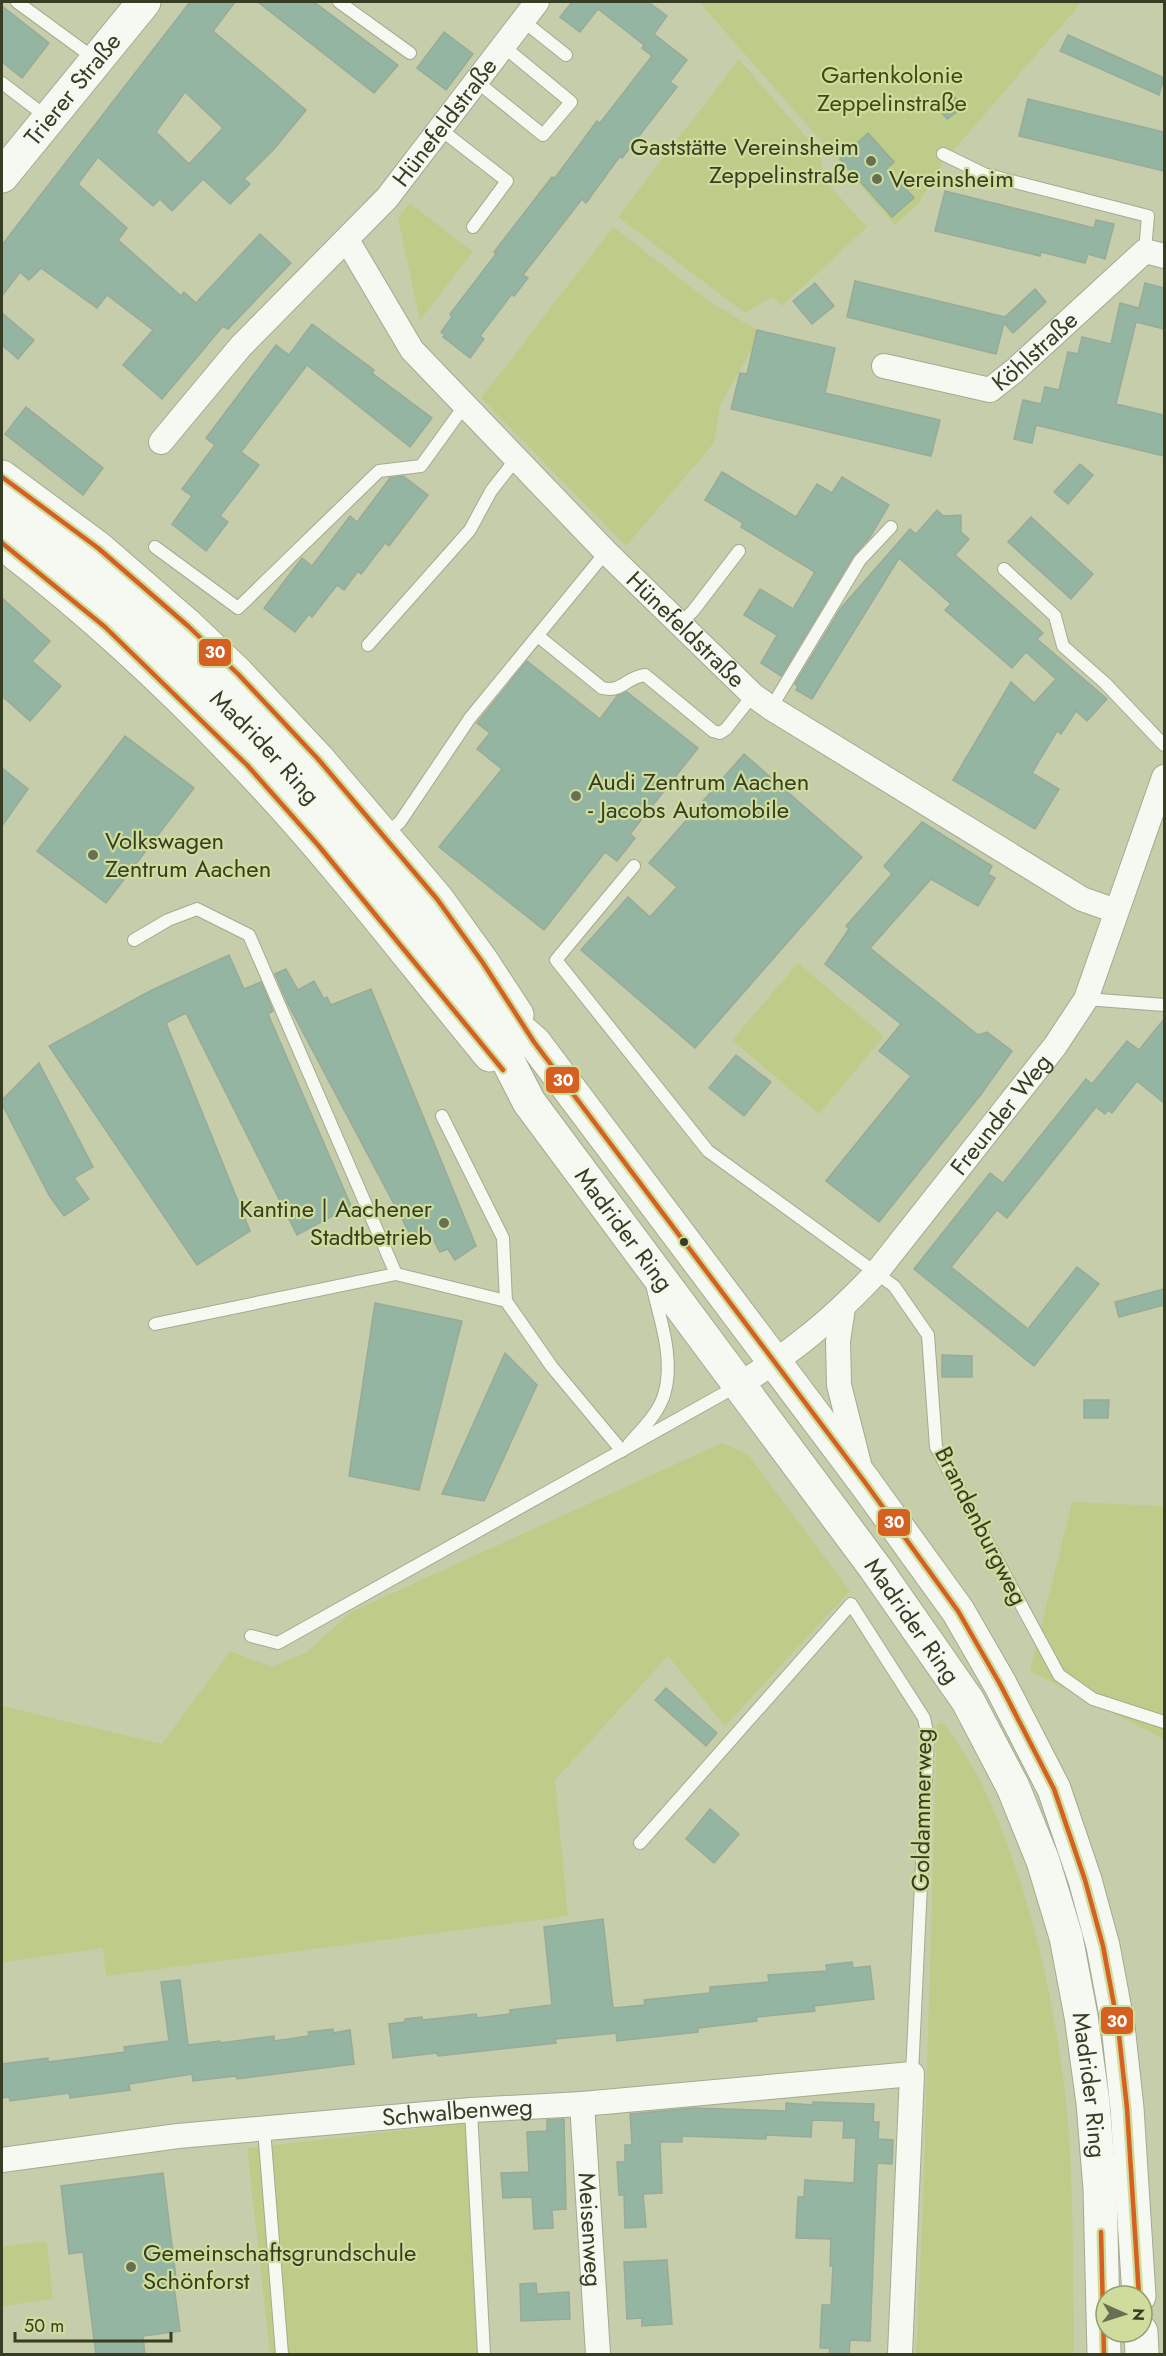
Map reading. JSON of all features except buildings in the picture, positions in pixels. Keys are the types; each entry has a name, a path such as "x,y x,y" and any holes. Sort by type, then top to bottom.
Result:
{"main road":[{"name":"Trierer Straße","path":"2,176 144,2"},
{"path":"2,477 98,548 188,626 238,674 318,759 450,917 534,1042"},
{"name":"Madrider Ring","path":"2,511 132,617 260,739 362,852 471,989 529,1102 741,1384 876,1569 968,1701 1013,1786 1043,1861 1066,1937 1081,2016 1093,2103 1100,2189 1104,2355"},
{"path":"2,543 129,648 247,765 318,845 529,1102"},
{"name":"Madrider Ring","path":"471,989 534,1042 864,1481 958,1611 1000,1684 1054,1789 1085,1880 1103,1946 1118,2026 1127,2108 1138,2284"}],"street":[{"name":"Hünefeldstraße","path":"161,442 241,346 387,198 530,11"},
{"name":"Hünefeldstraße","path":"347,240 412,350 606,552 679,625 762,702 1082,899 1116,911"},
{"name":"Köhlstraße","path":"884,366 990,390 1155,254"},
{"name":"Freunder Weg","path":"741,1384 803,1343 843,1308 876,1273 1056,1046 1086,999 1164,777"},
{"path":"843,1308 838,1352 839,1385 847,1423 864,1481"},
{"name":"Schwalbenweg","path":"2,2160 178,2136 471,2110 582,2104 912,2074"},
{"name":"Goldammerweg","path":"900,2355 912,2074"},
{"name":"Meisenweg","path":"582,2104 598,2355"}],"lane":[{"path":"17,2 96,60"},
{"path":"339,2 410,54"},
{"path":"530,11 566,56"},
{"path":"476,81 543,135 571,102 503,46"},
{"path":"2,83 48,118"},
{"path":"440,129 507,181 473,226"},
{"path":"943,154 984,174 1148,216 1155,254"},
{"path":"155,547 238,608 379,471 421,466 465,405"},
{"path":"368,645 470,530 483,503 516,459"},
{"path":"538,636 602,688 611,690 619,688 636,676 645,675 713,731 720,733 762,702 860,561 891,527"},
{"path":"679,625 693,611 739,551"},
{"path":"383,836 400,822 470,718 606,552"},
{"path":"1004,569 1055,616 1063,646 1105,684 1164,745"},
{"name":"Brandenburgweg","path":"634,866 556,960 708,1151 894,1286 928,1335 936,1447 1059,1675 1093,1699 1164,1722"},
{"path":"134,940 168,920 197,909 249,935 396,1274"},
{"path":"1086,999 1164,1005"},
{"path":"442,1116 503,1238 506,1301 552,1367 622,1451"},
{"path":"622,1451 651,1419 664,1395 667,1371 666,1347 645,1256"},
{"path":"155,1324 396,1274 506,1301"},
{"path":"252,1636 278,1643 741,1384"},
{"name":"Goldammerweg","path":"640,1843 851,1604 924,1718 928,1737 912,2074"},
{"path":"471,2110 484,2355"},
{"path":"264,2129 282,2355"}],"green space":[{"name":"Gartenkolonie Zeppelinstraße","path":"699,2 1082,2 944,161 918,204 895,225"},
{"path":"739,59 819,152 826,182 867,227 782,306 772,297 745,313 618,217"},
{"path":"410,203 473,252 420,320 398,218"},
{"path":"613,227 712,303 757,330 753,347 720,405 714,443 626,546 481,398"},
{"path":"798,963 884,1036 819,1114 732,1040"},
{"path":"722,1443 747,1454 850,1591 725,1726 668,1656 555,1780 568,1916 106,1976 103,1948 3,1962 2,1706 162,1744 230,1651 272,1667 307,1652 351,1612"},
{"path":"1072,1502 1164,1506 1164,1739 1030,1671"},
{"path":"937,1724 945,1724 981,1782 1012,1857 1045,1973 1060,2052 1068,2124 1072,2190 1074,2354 916,2354 923,2204"},
{"path":"477,2122 490,2354 270,2354 247,2148"},
{"path":"44,2241 47,2245 53,2299 2,2306 2,2247"}],"transit line":[{"name":"30","path":"2,477 98,548 188,626 238,674 318,759 437,899 483,963 534,1042 864,1481 958,1611 1000,1684 1054,1789 1085,1880 1103,1946 1118,2026 1127,2108 1138,2284"},
{"name":"30","path":"2,543 105,627 247,765 318,845 503,1070"},
{"name":"30","path":"1101,2232 1104,2354"}],"place":[{"name":"Gaststätte Vereinsheim Zeppelinstraße","path":"871,161"},
{"name":"Vereinsheim","path":"877,179"},
{"name":"Audi Zentrum Aachen - Jacobs Automobile","path":"576,796"},
{"name":"Volkswagen Zentrum Aachen","path":"93,855"},
{"name":"Kantine | Aachener Stadtbetrieb","path":"444,1223"},
{"name":"Gemeinschaftsgrundschule Schönforst","path":"131,2267"}]}
